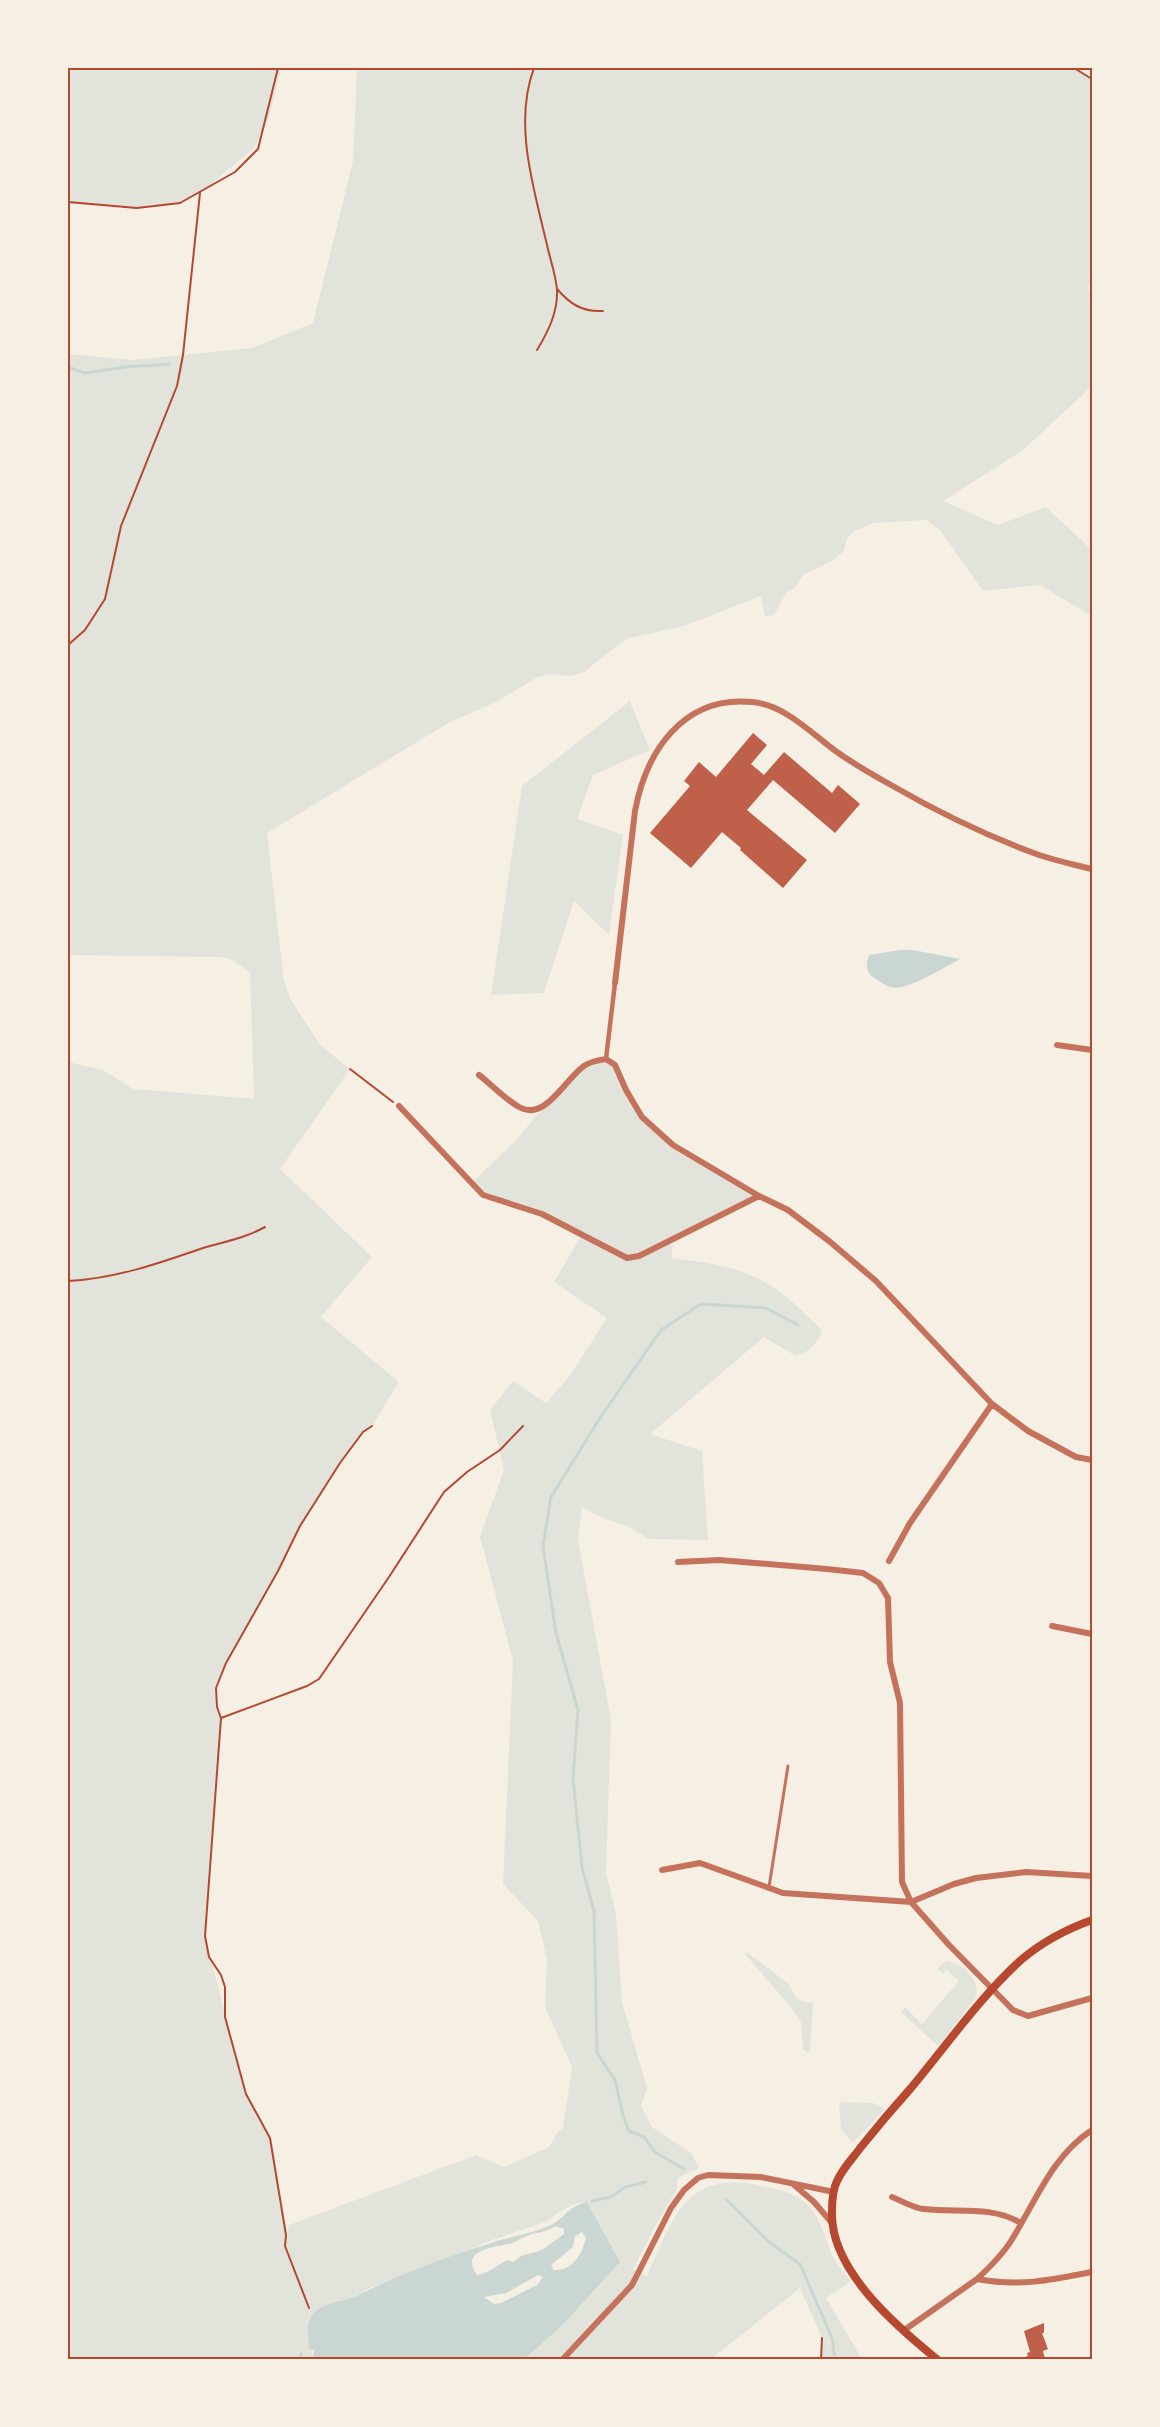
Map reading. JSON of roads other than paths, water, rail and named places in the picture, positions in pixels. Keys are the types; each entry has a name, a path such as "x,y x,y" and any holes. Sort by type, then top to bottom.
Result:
{"main road":[{"path":"938,2360 903,2331 873,2300 856,2278 838,2243 833,2224 834,2192 837,2180 992,1990 1031,1952 1051,1939 1092,1920"}],"street":[{"path":"606,1059 639,790 647,767 658,748 672,731 704,709 723,704 752,702 769,706 788,715 839,753 878,777 958,820 1032,853 1092,869"},
{"path":"1057,1044 1092,1050"},
{"path":"478,1075 520,1108 531,1111 548,1104 563,1085 585,1065 606,1059 615,1065 642,1117 673,1145 759,1196 788,1210 830,1241 876,1281 992,1404 1028,1431 1076,1456 1092,1460"},
{"path":"399,1106 483,1195 542,1214 627,1258 759,1196"},
{"path":"889,1561 910,1523 992,1404"},
{"path":"678,1562 719,1560 827,1569 863,1573 879,1583 888,1598 890,1662 900,1703 902,1882 911,1902 1013,2010 1028,2016 1092,1998"},
{"path":"1052,1626 1092,1634"},
{"path":"662,1870 700,1863 783,1893 911,1902 954,1884 976,1878 1026,1872 1092,1876"},
{"path":"903,2331 978,2279 1010,2243 1063,2154 1092,2130"},
{"path":"564,2358 632,2285 671,2208 684,2190 698,2178 708,2175 737,2174 790,2182 834,2192"},
{"path":"790,2182 814,2202 833,2224"},
{"path":"892,2197 921,2209 980,2210 1001,2214 1021,2223"},
{"path":"978,2279 1004,2284 1046,2281 1092,2272"}],"lane":[{"path":"769,1887 788,1766"}],"waterway":[{"path":"68,367 84,373 170,364"},
{"path":"684,2169 655,2152 644,2137 629,2131 615,2080 597,2053 594,1911 582,1867 573,1779 578,1710 556,1633 543,1546 551,1497 600,1418 661,1330 701,1304 766,1308 798,1325"},
{"path":"592,2201 611,2197 625,2187 646,2182"},
{"path":"726,2199 769,2242 800,2264 832,2338 835,2360"},
{"path":"300,2360 301,2354"}]}
